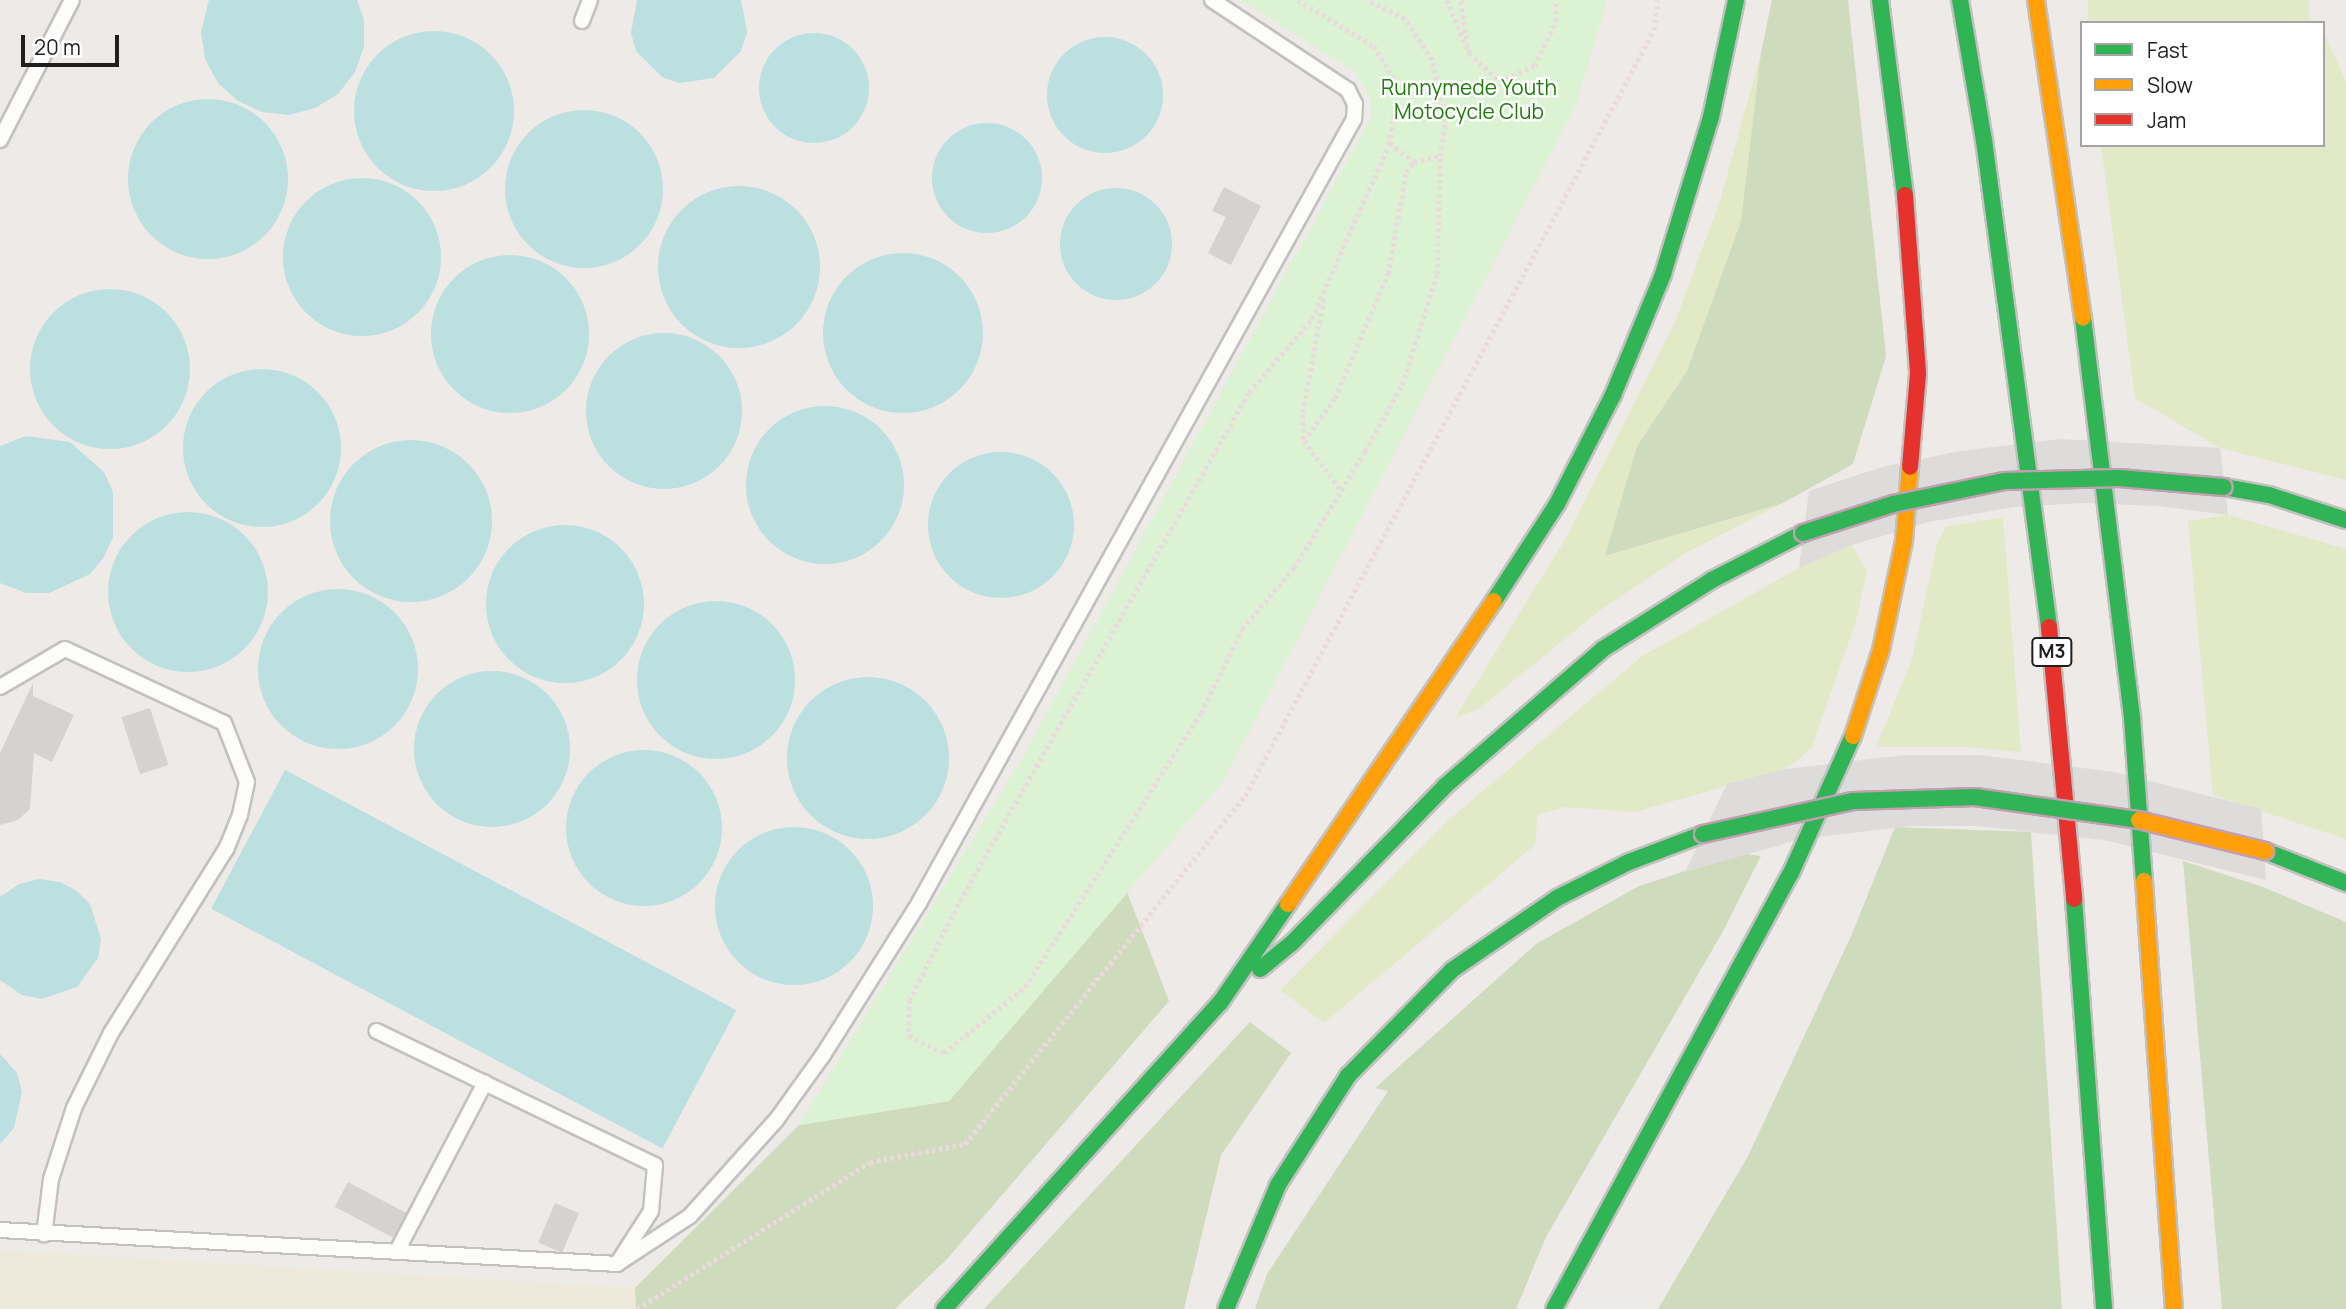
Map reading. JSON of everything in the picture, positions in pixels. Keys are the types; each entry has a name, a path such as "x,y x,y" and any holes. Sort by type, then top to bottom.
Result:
{"highway":[{"path":"944,1309 1220,1003 1433,694 1557,504 1613,395 1663,274 1711,117 1736,0"},
{"path":"1554,1309 1791,873 1848,752 1881,650 1904,541 1918,374 1900,139 1880,0"},
{"name":"M3","path":"1960,0 1984,140 2060,710 2104,1309"},
{"path":"2036,0 2080,291 2132,718 2174,1309"},
{"path":"1220,1003 1292,943 1445,786 1603,649 1712,580 1804,533 1905,500 2004,481 2108,478 2224,487 2269,495 2346,520"},
{"path":"1226,1309 1278,1185 1348,1076 1452,970 1557,898 1629,862 1703,834 1793,811 1853,801 1975,797 2107,812 2265,851 2346,883"}],"lane":[{"path":"0,141 72,0"},
{"path":"582,21 590,0"},
{"path":"0,1230 44,1236 397,1251 617,1264 690,1216 777,1119 823,1055 919,903 1354,119 1355,104 1348,89 1212,0"},
{"path":"0,687 65,649 217,718 232,736 247,782 240,815 226,849 111,1033 74,1108 51,1178 44,1236"},
{"path":"377,1031 655,1165 651,1210 617,1264"},
{"path":"397,1251 485,1083"}],"path":[{"path":"1298,0 1374,46 1398,86 1391,143 1311,321 1250,393 962,898 910,1000 909,1037 944,1053 1025,987 1201,713 1242,629 1294,568 1402,385 1420,337 1437,274 1440,156 1445,121 1432,60 1405,19 1366,0"},
{"path":"1447,0 1469,53 1499,81 1534,66 1556,21 1556,0"},
{"path":"1460,0 1469,53"},
{"path":"636,1309 870,1162 965,1144 1245,796 1654,30 1657,0"},
{"path":"1391,143 1414,162"},
{"path":"1304,441 1335,398 1388,274 1406,172 1414,162 1440,156"},
{"path":"1326,290 1303,415 1304,441 1341,490"}],"shaded area":[{"path":"0,1250 635,1288 636,1309 0,1309"}],"green space":[{"name":"Runnymede Youth Motocycle Club","path":"1241,0 1607,0 1576,105 1224,780 949,1101 799,1125 1021,760 1371,117 1370,98 1355,72"},
{"path":"1772,0 1848,0 1886,356 1853,464 1783,503 1605,556 1637,446 1687,371 1741,221 1761,53"},
{"path":"2088,0 2309,0 2309,21 2088,21"},
{"path":"2325,35 2346,82 2346,480 2220,448 2135,398 2101,147 2325,147"},
{"path":"1761,53 1741,221 1687,371 1637,446 1606,556 1783,503 1689,551 1599,611 1480,708 1455,718 1566,538 1675,322 1720,201"},
{"path":"2228,515 2346,549 2346,839 2213,795 2188,521"},
{"path":"2003,517 2021,752 1966,747 1876,747 1912,660 1937,544 1946,527"},
{"path":"1852,545 1867,571 1856,621 1811,749 1786,769 1635,812 1563,807 1537,815 1536,844 1324,1023 1280,990 1445,823 1641,657 1799,568"},
{"path":"1895,827 2031,832 2062,1309 1658,1309 1748,1156 1852,934"},
{"path":"1741,853 1761,856 1722,933 1546,1237 1516,1309 1255,1309 1267,1274 1388,1091 1375,1088 1536,944 1639,886"},
{"path":"2183,861 2263,887 2346,922 2346,1309 2222,1309"},
{"path":"1127,892 1169,1001 947,1259 895,1309 636,1309 635,1288 799,1125 949,1101"},
{"path":"1250,1022 1291,1053 1221,1155 1184,1309 984,1309"}],"water":[{"path":"209,0 357,0 364,20 364,47 355,72 338,94 315,108 289,115 262,112 238,101 218,83 205,59 201,32"},
{"path":"637,0 741,0 747,32 741,51 714,78 679,83 662,77 636,51 631,33"},
{"path":"434,31 465,37 491,54 508,80 514,111 508,142 491,168 465,185 434,191 403,185 377,168 360,142 354,111 360,80 377,54 403,37"},
{"path":"814,33 835,37 853,49 865,67 869,88 865,109 853,127 835,139 814,143 793,139 775,127 763,109 759,88 763,67 775,49 793,37"},
{"path":"1105,37 1127,41 1146,54 1159,73 1163,95 1159,117 1146,136 1127,149 1105,153 1083,149 1064,136 1051,117 1047,95 1051,73 1064,54 1083,41"},
{"path":"208,99 239,105 264,123 282,148 288,179 282,210 264,235 239,253 208,259 177,253 152,235 134,210 128,179 134,148 152,123 177,105"},
{"path":"584,110 614,116 640,133 657,159 663,189 657,219 640,245 614,262 584,268 554,262 528,245 511,219 505,189 511,159 528,133 554,116"},
{"path":"987,123 1008,127 1026,139 1038,157 1042,178 1038,199 1026,217 1008,229 987,233 966,229 948,217 936,199 932,178 936,157 948,139 966,127"},
{"path":"362,178 392,184 418,201 435,227 441,257 435,287 418,313 392,330 362,336 332,330 306,313 289,287 283,257 289,227 306,201 332,184"},
{"path":"739,186 770,192 784,199 796,210 807,222 814,236 820,267 814,298 807,312 796,324 784,335 770,342 739,348 708,342 694,335 682,324 671,312 664,298 658,267 664,236 671,222 682,210 694,199 708,192"},
{"path":"1116,188 1137,192 1155,205 1168,223 1172,244 1168,265 1155,283 1137,296 1116,300 1095,296 1077,283 1064,265 1060,244 1064,223 1077,205 1095,192"},
{"path":"903,253 933,259 959,277 977,303 983,333 977,363 959,389 933,407 903,413 873,407 847,389 829,363 823,333 829,303 847,277 873,259"},
{"path":"510,255 540,261 566,278 583,304 589,334 583,364 566,390 540,407 510,413 480,407 454,390 437,364 431,334 437,304 454,278 480,261"},
{"path":"110,289 141,295 167,312 184,338 190,369 184,400 167,426 141,443 110,449 79,443 53,426 36,400 30,369 36,338 53,312 79,295"},
{"path":"664,333 694,339 719,356 736,381 742,411 736,441 719,466 694,483 664,489 634,483 609,466 592,441 586,411 592,381 609,356 634,339"},
{"path":"262,369 292,375 318,392 335,418 341,448 335,478 318,504 292,521 262,527 232,521 206,504 189,478 183,448 189,418 206,392 232,375"},
{"path":"825,406 855,412 881,429 898,455 904,485 898,515 881,541 855,558 825,564 795,558 769,541 752,515 746,485 752,455 769,429 795,412"},
{"path":"26,436 70,442 104,472 113,492 113,537 104,557 90,574 49,593 26,593 0,583 0,446"},
{"path":"411,440 442,446 468,464 486,490 492,521 486,552 468,578 442,596 411,602 380,596 354,578 336,552 330,521 336,490 354,464 380,446"},
{"path":"1001,452 1029,458 1053,473 1068,497 1074,525 1068,553 1053,577 1029,592 1001,598 973,592 949,577 934,553 928,525 934,497 949,473 973,458"},
{"path":"188,512 219,518 245,535 262,561 268,592 262,623 245,649 219,666 188,672 157,666 131,649 114,623 108,592 114,561 131,535 157,518"},
{"path":"565,525 595,531 621,548 638,574 644,604 638,634 621,660 595,677 565,683 535,677 509,660 492,634 486,604 492,574 509,548 535,531"},
{"path":"338,589 369,595 395,612 412,638 418,669 412,700 395,726 369,743 338,749 307,743 281,726 264,700 258,669 264,638 281,612 307,595"},
{"path":"716,601 746,607 772,624 789,650 795,680 789,710 772,736 746,753 716,759 686,753 660,736 643,710 637,680 643,650 660,624 686,607"},
{"path":"492,671 522,677 547,694 564,719 570,749 564,779 547,804 522,821 492,827 462,821 437,804 420,779 414,749 420,719 437,694 462,677"},
{"path":"868,677 899,683 925,701 943,727 949,758 943,789 925,815 899,833 868,839 837,833 811,815 793,789 787,758 793,727 811,701 837,683"},
{"path":"644,750 674,756 699,773 716,798 722,828 716,858 699,883 674,900 644,906 614,900 589,883 572,858 566,828 572,798 589,773 614,756"},
{"path":"285,770 736,1010 662,1149 211,909"},
{"path":"794,827 824,833 850,850 867,876 873,906 867,936 850,962 824,979 794,985 764,979 738,962 721,936 715,906 721,876 738,850 764,833"},
{"path":"39,879 60,882 77,891 90,904 101,939 98,958 77,987 42,999 22,995 0,980 0,897 19,884"},
{"path":"0,1054 17,1073 22,1092 14,1128 0,1144"}],"pier":[{"path":"2061,439 2220,448 2228,515 2159,506 2084,503 2014,507 1928,522 1852,545 1799,568 1809,491 1882,467 1960,451"},
{"path":"1905,755 1980,755 2114,772 2261,809 2266,880 2104,840 1976,826 1910,826 1801,839 1685,872 1727,784 1786,769"}],"building":[{"path":"1224,187 1261,206 1231,265 1208,253 1226,217 1212,211"},
{"path":"33,683 33,696 74,715 52,762 34,753 30,809 18,820 0,825 0,753"},
{"path":"150,708 169,765 140,774 121,717"},
{"path":"348,1182 406,1213 393,1238 335,1207"},
{"path":"555,1203 579,1213 562,1253 538,1243"}],"traffic: fast":[{"path":"1494,601 1557,504 1613,395 1663,274 1711,117 1736,0"},
{"path":"1880,0 1905,195"},
{"path":"1960,0 1984,140 2049,627"},
{"path":"2083,318 2132,718 2144,881"},
{"path":"1803,533 1893,504 2004,481 2119,478 2224,487"},
{"path":"2224,487 2269,495 2346,520"},
{"path":"1260,969 1292,943 1445,786 1603,649 1712,580 1803,533"},
{"path":"1554,1309 1791,873 1853,736"},
{"path":"1703,834 1853,801 1975,797 2139,820"},
{"path":"1226,1309 1278,1185 1348,1076 1452,970 1557,898 1629,862 1703,834"},
{"path":"2265,851 2346,883"},
{"path":"2074,899 2104,1309"},
{"path":"944,1309 1220,1003 1288,904"}],"traffic: slow":[{"path":"2036,0 2083,318"},
{"path":"1853,736 1881,650 1904,541 1910,467"},
{"path":"1288,904 1494,601"},
{"path":"2139,820 2265,851"},
{"path":"2144,881 2174,1309"}],"traffic: jam":[{"path":"1905,195 1918,374 1910,467"},
{"path":"2049,627 2074,899"}]}
